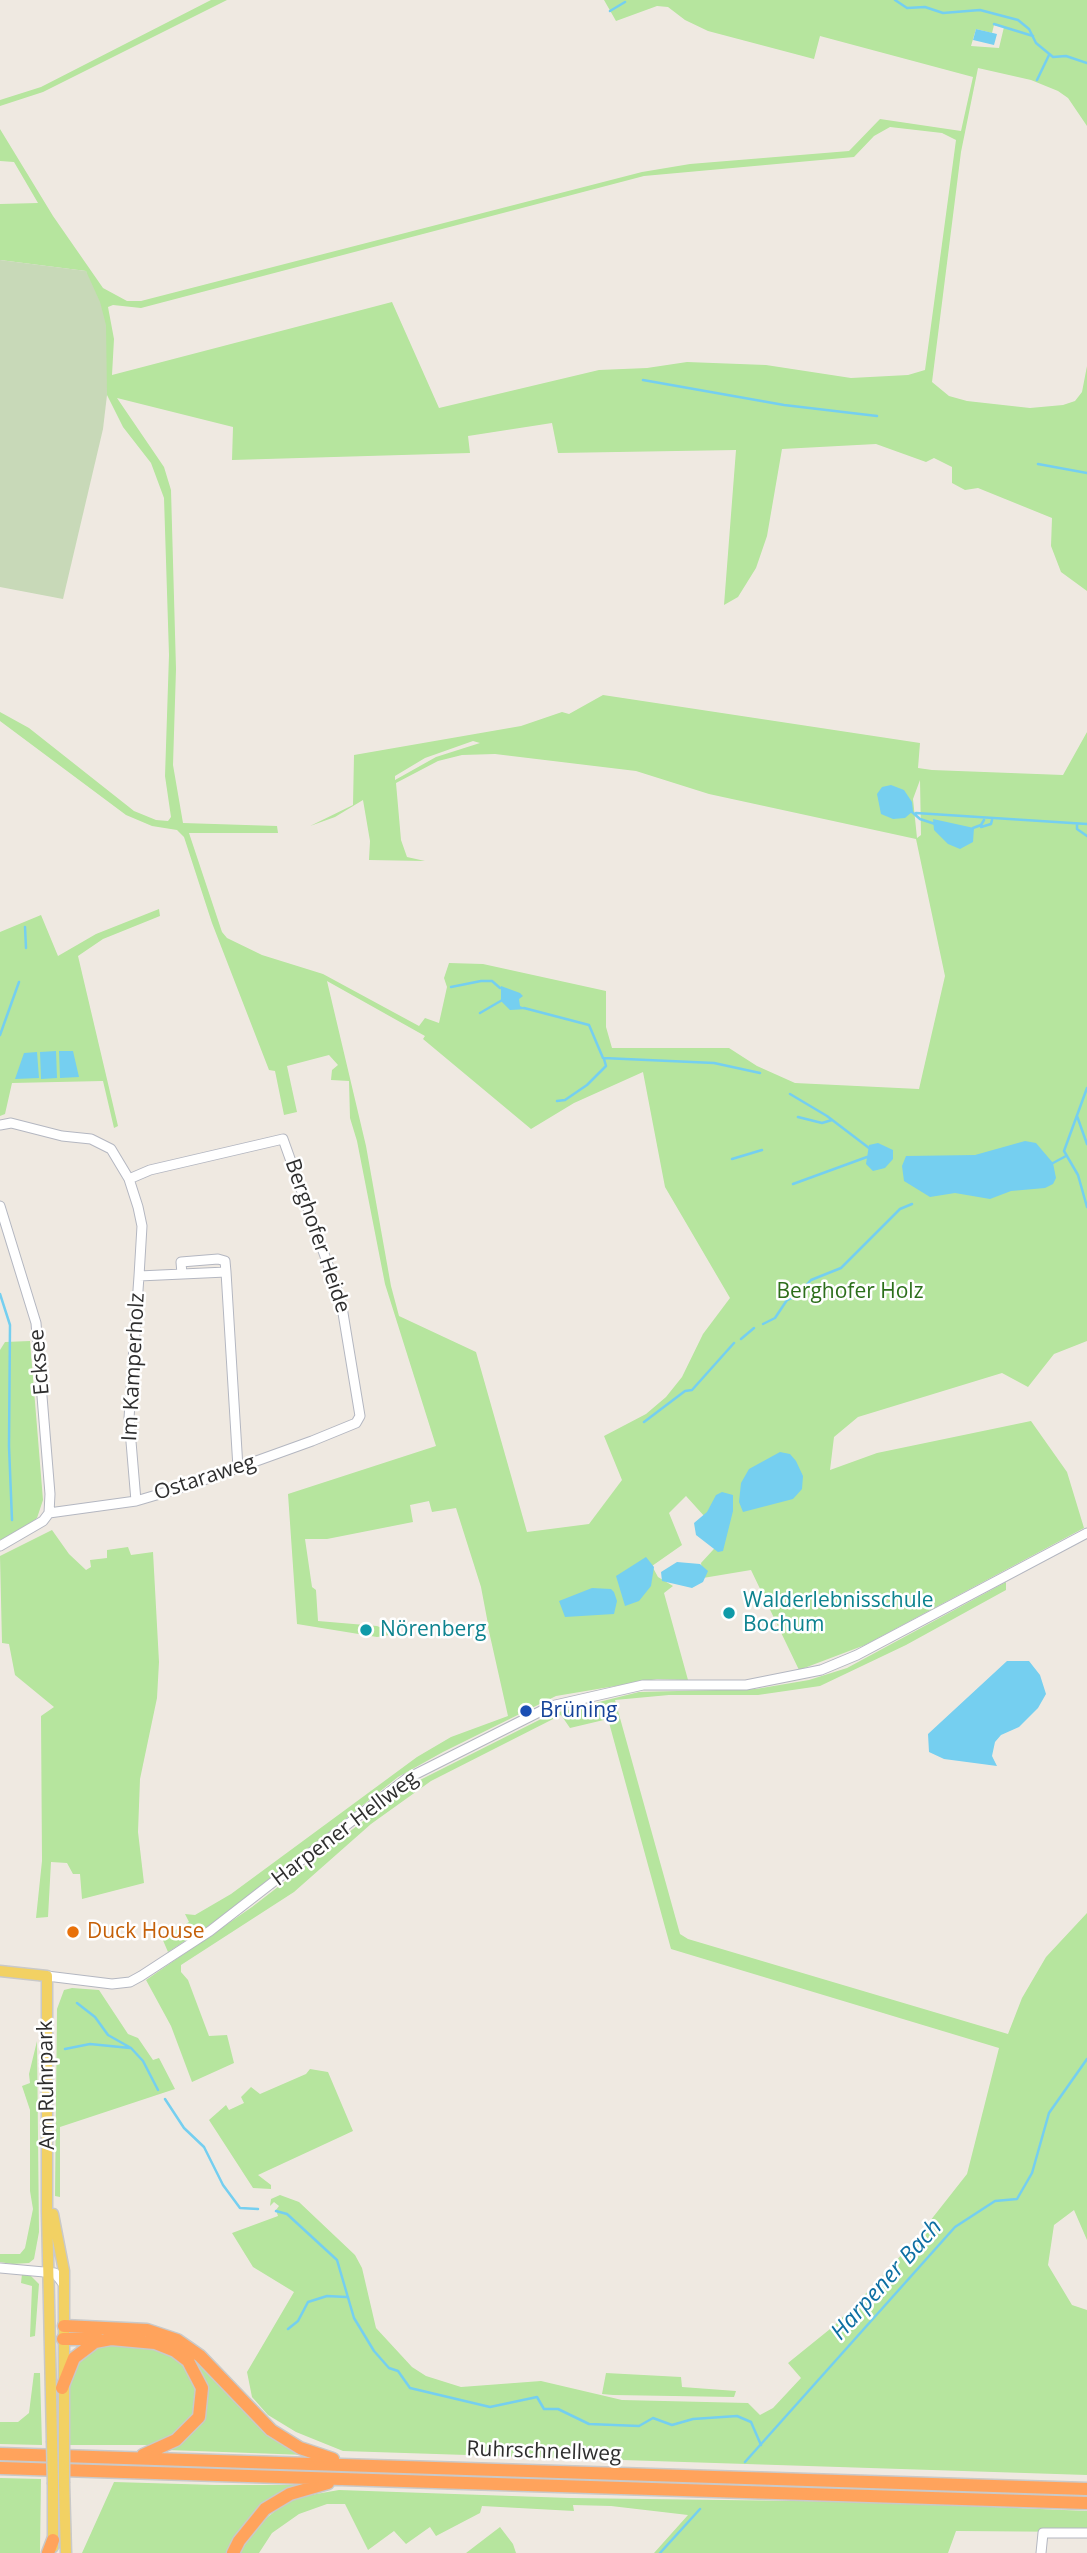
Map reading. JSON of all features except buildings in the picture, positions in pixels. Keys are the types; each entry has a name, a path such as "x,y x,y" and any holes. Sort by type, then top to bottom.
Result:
{"highway":[{"path":"59,2335 148,2330 177,2340 200,2356 260,2419 284,2440 329,2458 375,2466"},
{"path":"59,2335 155,2343 175,2351 194,2369 203,2398 199,2417 176,2440 154,2452 116,2458"},
{"path":"62,2388 69,2366 82,2350 95,2342 111,2339"},
{"name":"Ruhrschnellweg","path":"0,2454 1087,2489"},
{"name":"Ruhrschnellweg","path":"0,2468 1087,2503"},
{"path":"233,2553 251,2523 278,2501 318,2485 373,2480"}],"main road":[{"name":"Harpener Hellweg","path":"0,1971 47,1976"},
{"name":"Am Ruhrpark","path":"47,1976 48,2271 59,2335 62,2388 58,2441"},
{"name":"Am Ruhrpark","path":"49,2194 64,2285 59,2335 58,2441 66,2553"},
{"name":"Am Ruhrpark","path":"52,2549 59,2484"}],"street":[{"path":"0,1125 11,1123 62,1136 100,1141 116,1155 129,1179 142,1226 139,1276"},
{"name":"Berghofer Heide","path":"129,1179 150,1170 283,1139 341,1301 360,1407 356,1423"},
{"name":"Ecksee","path":"0,1206 37,1323 46,1517"},
{"name":"Im Kamperholz","path":"136,1501 129,1418 139,1276 226,1272 238,1468"},
{"name":"Ostaraweg","path":"46,1517 136,1501 238,1468 356,1423"},
{"path":"0,1546 46,1517"},
{"name":"Harpener Hellweg","path":"47,1976 112,1984 130,1982 142,1976 210,1931 406,1779 551,1706 643,1685 746,1685 821,1670 856,1655 1087,1533"},
{"path":"48,2271 58,2261 59,2244"},
{"path":"0,2268 48,2271 55,2273 64,2285"},
{"path":"1041,2553 1042,2533 1087,2533"}],"green space":[{"path":"211,0 227,0 43,92 0,106 0,100 41,87"},
{"name":"Berghofer Holz","path":"604,0 1087,0 1087,126 1068,98 1058,91 1031,80 978,68 961,152 932,382 949,396 967,401 1030,408 1063,405 1075,401 1082,392 1087,366 1087,591 1061,572 1051,546 1052,518 978,488 965,490 952,483 952,467 934,458 926,462 876,444 782,449 767,536 756,568 738,597 724,605 736,450 558,453 552,423 468,436 470,453 232,460 233,427 117,398 164,467 171,490 176,669 173,765 183,823 277,826 278,833 189,833 222,932 227,938 262,955 323,974 419,1026 425,1018 439,1023 447,987 444,978 449,963 483,964 606,991 606,1027 612,1048 729,1048 757,1066 795,1083 919,1089 945,976 916,839 709,794 636,771 495,754 462,755 438,761 396,783 401,840 407,857 425,861 369,860 370,841 363,800 335,817 310,826 353,805 354,755 521,726 562,712 569,714 603,695 920,743 918,768 932,770 1063,775 1087,732 1087,1341 1054,1354 1028,1387 1002,1373 858,1417 834,1437 830,1470 877,1453 1031,1421 1067,1472 1084,1528 865,1645 799,1670 751,1570 703,1578 701,1563 724,1538 686,1496 669,1513 682,1545 652,1566 658,1577 673,1586 664,1593 688,1680 657,1679 556,1696 443,1752 398,1777 224,1916 168,1952 162,1938 189,1922 185,1914 195,1915 231,1894 417,1757 451,1737 508,1716 488,1627 473,1627 488,1624 481,1587 456,1508 432,1512 429,1501 410,1505 413,1522 327,1539 305,1539 312,1587 316,1590 318,1621 377,1626 396,1634 377,1637 297,1624 288,1494 436,1446 385,1284 357,1141 350,1118 349,1081 331,1080 332,1070 338,1065 329,1055 287,1066 297,1112 284,1115 275,1071 269,1070 212,923 184,837 177,830 152,826 126,815 0,721 0,712 29,728 134,811 156,820 168,821 171,817 165,776 169,655 164,498 151,463 123,427 107,395 86,271 0,260 0,204 38,203 14,162 0,161 0,129 53,216 103,288 127,301 141,301 642,172 690,164 849,151 880,119 961,131 973,77 820,36 814,59 708,31 685,20 668,7 657,6 616,21","holes":["994,25 1004,27 999,48 971,46 976,29 992,33","890,127 942,133 956,140 925,370 908,375 851,378 766,365 687,362 647,368 599,370 439,408 392,302 112,375 114,339 108,307 113,305 141,308 644,176 854,157 874,136","473,741 480,743 436,757 395,780 395,776 425,758","920,780 921,835 917,838 913,799","327,981 425,1036 423,1039 531,1129 574,1103 643,1072 665,1187 730,1298 703,1334 682,1377 666,1397 646,1414 604,1436 622,1480 589,1524 527,1532 476,1352 399,1316 391,1286 366,1146"]},
{"path":"0,260 86,271 100,302 106,325 107,395 103,429 63,599 0,587"},
{"path":"159,909 160,916 103,939 78,956 118,1126 114,1128 103,1081 12,1083 5,1114 0,1116 0,932 41,915 58,956 96,934"},
{"path":"30,1341 43,1500 37,1518 23,1529 0,1540 0,1350 5,1342"},
{"path":"52,1530 69,1554 86,1570 91,1567 90,1560 107,1558 107,1550 128,1547 131,1555 153,1552 159,1662 157,1698 140,1779 138,1832 144,1883 82,1899 80,1874 73,1874 67,1863 51,1862 48,1917 36,1918 42,1861 41,1716 54,1707 15,1675 9,1644 2,1643 0,1556"},
{"path":"1006,1582 1006,1590 906,1645 820,1686 758,1695 669,1695 615,1700 680,1934 688,1939 1008,2034 1022,1998 1046,1957 1087,1913 1087,2240 1074,2210 1054,2225 1048,2265 1072,2305 1087,2310 1087,2475 343,2451 296,2432 268,2415 252,2397 247,2372 294,2292 253,2267 232,2233 278,2216 276,2210 279,2206 274,2202 270,2206 271,2199 280,2195 299,2202 355,2255 362,2268 376,2328 412,2367 426,2376 461,2387 541,2381 622,2400 748,2403 760,2415 773,2408 801,2378 788,2363 835,2325 878,2281 919,2235 967,2174 999,2048 671,1949 608,1719 570,1728 561,1715 431,1781 371,1824 294,1892 181,1965 181,1972 188,1980 209,2036 227,2035 234,2063 192,2082 171,2026 146,1980 252,1907 410,1785 551,1714 639,1692 756,1689 809,1680 847,1668"},
{"path":"64,1990 99,1990 128,2034 138,2038 153,2060 159,2058 175,2089 60,2127 60,2197 55,2196 57,2009"},
{"path":"37,2041 39,2232 34,2259 29,2263 12,2264 0,2262 0,2254 20,2254 25,2248 33,2209 30,2191 30,2110 22,2086 30,2083 29,2074"},
{"path":"310,2069 328,2072 353,2131 258,2175 271,2185 271,2189 253,2188 209,2120 226,2105 229,2110 244,2103 241,2097 251,2087 260,2094 306,2074"},
{"path":"22,2274 30,2275 39,2284 35,2336 30,2337 32,2286 21,2283"},
{"path":"73,2333 148,2336 191,2354 306,2455 168,2450 195,2429 206,2406 181,2352"},
{"path":"110,2343 159,2349 183,2362 197,2389 196,2409 182,2429 163,2442 148,2445 69,2445 70,2371 90,2349"},
{"path":"34,2373 40,2373 42,2445 0,2444 0,2422 18,2422 29,2413"},
{"path":"606,2373 681,2377 682,2387 736,2391 734,2397 602,2394"},
{"path":"0,2478 41,2479 40,2553 0,2553"},
{"path":"114,2482 304,2485 289,2491 229,2553 82,2553"},
{"path":"339,2490 570,2498 876,2502 1087,2511 1087,2532 956,2531 948,2553 654,2553 688,2515 611,2506 573,2505 574,2511 482,2506 480,2513 436,2536 430,2527 406,2544 394,2531 368,2550 345,2504 327,2504 299,2514 272,2533 259,2553 239,2553 252,2530 280,2507 299,2497"},
{"path":"500,2527 513,2544 516,2553 466,2553"}],"water":[{"path":"976,29 997,34 994,45 973,40"},
{"path":"891,785 904,790 912,802 913,811 905,818 893,819 881,814 877,794 882,787"},
{"path":"933,819 974,828 973,842 960,849 948,844 934,830"},
{"path":"501,986 520,993 523,996 519,999 520,1006 527,1009 510,1010 501,1001"},
{"path":"56,1051 57,1078 41,1079 40,1052"},
{"path":"59,1051 73,1051 79,1077 60,1078"},
{"path":"37,1052 39,1078 15,1079 24,1053"},
{"path":"1025,1141 1036,1143 1053,1163 1056,1178 1053,1184 1045,1188 1011,1191 990,1199 955,1193 930,1197 904,1181 902,1166 906,1156 975,1155"},
{"path":"878,1143 893,1150 893,1159 885,1168 873,1171 866,1164 869,1145"},
{"path":"780,1452 790,1454 796,1461 803,1476 802,1489 793,1499 743,1512 739,1502 741,1483 749,1469"},
{"path":"722,1492 733,1495 733,1511 723,1551 718,1552 696,1535 694,1523 707,1512 716,1495"},
{"path":"646,1557 654,1567 651,1586 639,1601 625,1606 616,1576"},
{"path":"677,1562 700,1564 708,1571 703,1582 692,1588 662,1581 661,1572"},
{"path":"592,1588 611,1589 614,1592 617,1601 614,1614 565,1617 559,1601"},
{"path":"1007,1661 1029,1661 1040,1675 1046,1694 1038,1708 1019,1727 1001,1735 995,1742 992,1756 997,1766 944,1759 929,1752 928,1734"}],"waterway":[{"path":"895,0 907,8 925,7 943,13 980,10 1018,20 1029,29 1036,43 1053,57 1066,56 1087,63"},
{"path":"610,11 625,2"},
{"path":"994,24 1033,36"},
{"path":"1037,80 1049,55"},
{"path":"643,380 784,405 877,416"},
{"path":"1038,464 1087,473"},
{"path":"912,812 920,819 935,824"},
{"path":"916,813 1087,824"},
{"path":"973,828 981,825 984,820"},
{"path":"981,827 991,824 992,820"},
{"path":"1077,824 1077,829 1087,836"},
{"path":"25,927 26,948"},
{"path":"451,987 492,981 500,988"},
{"path":"0,1035 19,982"},
{"path":"480,1013 504,999"},
{"path":"524,1008 589,1025 603,1058 714,1063 760,1073"},
{"path":"557,1101 565,1100 587,1085 606,1066 604,1059"},
{"name":"Harpener Bach","path":"1087,1088 1064,1151 1078,1175 1087,1207"},
{"path":"790,1094 827,1116 869,1148"},
{"path":"1077,1116 1087,1144"},
{"path":"798,1117 822,1123 832,1120"},
{"path":"732,1159 762,1150"},
{"path":"1053,1163 1066,1156"},
{"path":"793,1184 867,1157"},
{"path":"763,1324 775,1318 787,1300 796,1296 811,1280 841,1268 900,1209 912,1204"},
{"path":"0,1294 10,1325 9,1446 12,1520"},
{"path":"741,1339 754,1328"},
{"path":"644,1422 685,1391 692,1390 734,1343"},
{"path":"77,2003 95,2017 108,2035 131,2048 143,2061 158,2090"},
{"path":"65,2049 90,2044 130,2048"},
{"name":"Harpener Bach","path":"745,2462 955,2227 995,2201 1017,2199 1032,2173 1049,2113 1087,2059"},
{"path":"165,2099 184,2128 204,2147 223,2185 240,2208 258,2209"},
{"path":"276,2211 287,2214 337,2260 354,2318 374,2351 389,2368 398,2371 410,2388 490,2407 537,2397 544,2409 558,2409 589,2424 639,2426 653,2418 672,2425 693,2419 737,2416 751,2422 761,2445"},
{"path":"288,2329 298,2321 308,2302 327,2296 346,2297"},
{"name":"Harpener Bach","path":"660,2553 700,2509"}],"place":[{"name":"Walderlebnisschule Bochum","path":"729,1613"},
{"name":"Nörenberg","path":"366,1630"},
{"name":"Brüning","path":"526,1711"},
{"name":"Duck House","path":"73,1932"}]}
